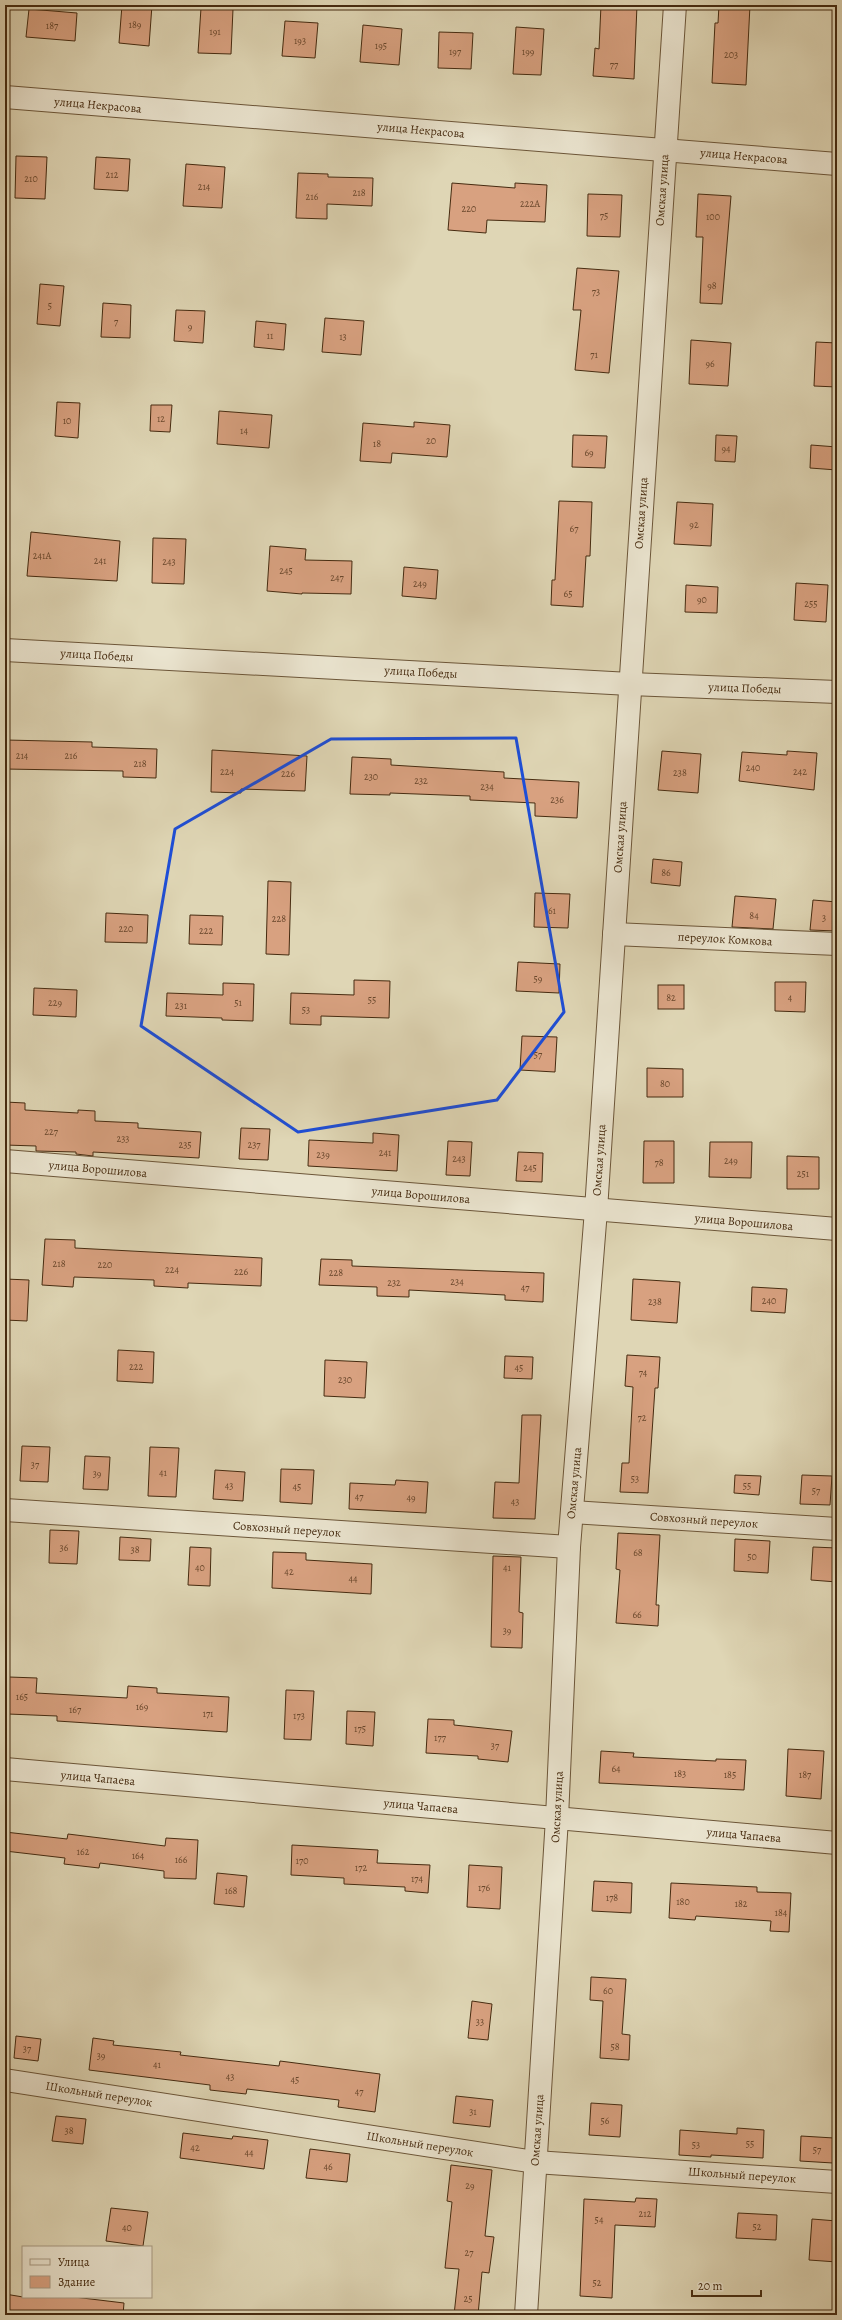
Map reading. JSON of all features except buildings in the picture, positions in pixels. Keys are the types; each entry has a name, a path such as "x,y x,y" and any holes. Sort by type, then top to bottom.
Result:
{"street":[{"name":"Омская улица","path":"526,2315 557,1818 569,1547 596,1210 664,150 675,5"},
{"name":"улица Некрасова","path":"5,97 837,164"},
{"name":"улица Победы","path":"5,650 630,684 837,692"},
{"name":"переулок Комкова","path":"614,934 837,944"},
{"name":"улица Ворошилова","path":"5,1161 837,1229"},
{"name":"Совхозный переулок","path":"5,1510 569,1547"},
{"name":"Совхозный переулок","path":"572,1512 837,1529"},
{"name":"улица Чапаева","path":"5,1769 837,1843"},
{"name":"Школьный переулок","path":"5,2080 535,2162 837,2182"}],"highlighted area":[{"path":"516,738 564,1012 497,1100 298,1132 141,1026 175,829 331,739"}]}
